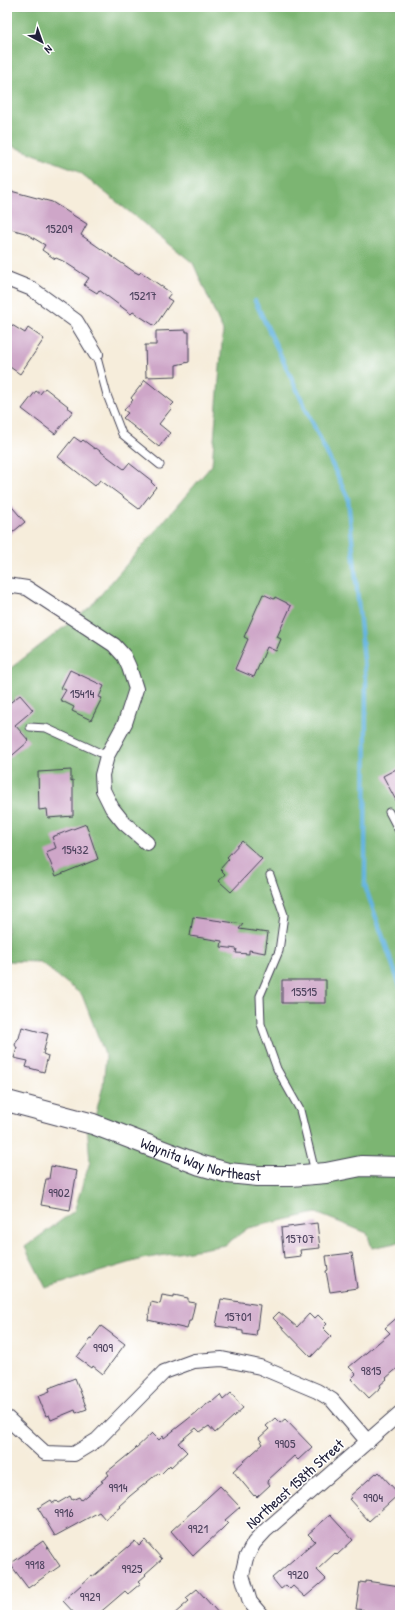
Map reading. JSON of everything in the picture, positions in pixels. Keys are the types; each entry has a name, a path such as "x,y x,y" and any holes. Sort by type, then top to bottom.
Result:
{"main road":[{"name":"Waynita Way Northeast","path":"7,1101 92,1124 200,1165 228,1173 258,1176 291,1176 315,1174 361,1166 400,1167"}],"street":[{"path":"7,279 32,289 76,321 96,354"},
{"path":"7,585 27,588 114,645 124,656 129,666 136,689 125,723 107,756 102,775 103,790 112,808 124,823 147,844"},
{"path":"7,1418 45,1453 74,1454 97,1440 164,1372 194,1361 222,1359 260,1368 317,1391 332,1400 368,1442"},
{"name":"Northeast 158th Street","path":"261,1615 250,1602 242,1575 246,1558 254,1543 265,1531 400,1413"}],"lane":[{"path":"96,354 107,395 122,434 160,465"},
{"path":"30,726 46,728 107,756"},
{"path":"389,812 400,833"},
{"path":"270,875 284,915 278,951 260,996 261,1024 277,1069 300,1110 315,1174"}],"green space":[{"path":"7,7 400,7 400,1242 372,1248 367,1233 316,1213 248,1228 225,1245 142,1259 46,1288 25,1247 74,1211 90,1162 87,1123 93,1124 103,1086 106,1057 82,995 40,962 7,961 7,671 90,607 212,465 223,331 193,263 77,170 7,144"}],"building":[{"path":"7,190 52,202 87,224 81,235 133,271 139,274 141,272 171,293 167,298 172,301 155,326 133,312 131,314 99,290 97,293 84,285 89,278 63,261 56,258 55,259 42,250 45,245 25,233 7,228"},
{"path":"7,322 25,333 28,328 44,339 20,374 7,365"},
{"path":"186,330 186,332 189,332 189,362 176,365 176,376 146,377 145,345 156,345 156,331"},
{"path":"145,380 174,403 159,424 170,433 159,447 123,418 128,413 124,410 133,400 131,398"},
{"path":"45,388 73,411 55,434 22,409 36,391 40,394"},
{"path":"74,437 81,442 83,440 95,449 96,448 124,469 129,463 152,481 151,482 156,487 139,509 100,480 95,486 58,457"},
{"path":"7,501 25,522 7,537"},
{"path":"263,594 274,599 275,597 291,606 277,637 281,639 276,651 267,647 254,677 235,669 248,639 244,637"},
{"path":"70,670 104,686 99,697 102,698 91,720 72,711 74,707 60,700 66,690 61,688"},
{"path":"20,695 33,710 15,725 29,741 7,760 7,705"},
{"path":"400,767 400,808 383,776"},
{"path":"71,770 71,781 73,780 73,816 48,818 47,809 39,810 38,772"},
{"path":"86,824 98,859 56,876 46,852 56,848 52,837"},
{"path":"242,841 262,859 231,892 219,881 225,874 220,869 229,859 227,857"},
{"path":"193,917 243,924 239,929 268,933 265,953 249,950 249,954 236,953 237,949 221,947 222,941 190,936"},
{"path":"282,980 326,980 326,1003 282,1003"},
{"path":"22,1027 48,1034 43,1054 48,1056 44,1072 26,1067 28,1061 14,1058 17,1048 15,1045"},
{"path":"51,1166 77,1171 70,1210 41,1205 46,1179 49,1179"},
{"path":"317,1223 320,1248 300,1250 301,1256 284,1258 281,1228"},
{"path":"352,1253 357,1288 330,1292 326,1271 328,1270 326,1256"},
{"path":"162,1295 174,1297 174,1295 188,1298 188,1302 195,1303 191,1321 189,1321 187,1329 148,1320 151,1302 160,1304"},
{"path":"221,1299 260,1305 256,1336 243,1334 243,1331 237,1330 238,1329 216,1326"},
{"path":"279,1312 297,1327 309,1314 314,1319 318,1315 327,1324 323,1328 331,1336 311,1357 273,1318"},
{"path":"400,1315 400,1366 386,1378 387,1379 380,1385 381,1387 369,1398 351,1379 356,1374 349,1367 390,1333 385,1328"},
{"path":"101,1326 125,1344 103,1374 93,1366 92,1368 77,1357"},
{"path":"75,1378 87,1409 76,1413 75,1410 51,1420 49,1415 46,1416 38,1396 50,1391 49,1388"},
{"path":"231,1393 243,1408 215,1433 209,1426 200,1432 196,1428 178,1443 187,1452 160,1475 158,1473 105,1519 99,1512 55,1536 38,1508 51,1500 53,1503 56,1501 58,1503 70,1496 72,1500 79,1497 81,1500 103,1482 101,1481 109,1475 107,1472 152,1433 159,1440 163,1436 164,1438 211,1401 212,1402 220,1395 223,1400"},
{"path":"275,1418 280,1423 285,1419 312,1447 298,1460 294,1456 267,1481 270,1485 257,1497 255,1495 254,1496 233,1471 263,1444 259,1438 269,1429 266,1426"},
{"path":"379,1472 399,1494 369,1521 349,1499 351,1498 350,1496"},
{"path":"220,1486 240,1507 225,1520 228,1523 193,1556 171,1531"},
{"path":"330,1515 353,1540 337,1555 335,1553 317,1570 326,1579 305,1597 293,1586 290,1589 286,1585 281,1589 272,1578 315,1541 308,1534"},
{"path":"145,1540 162,1559 145,1574 146,1575 139,1581 141,1583 128,1594 125,1591 97,1615 76,1615 63,1601 91,1576 92,1577 135,1541 139,1546"},
{"path":"43,1541 60,1566 28,1588 10,1564"},
{"path":"366,1581 400,1586 400,1615 363,1614 364,1610 356,1609 360,1582 366,1583"},
{"path":"197,1589 220,1615 173,1615 189,1601 186,1598"}],"waterway":[{"path":"255,301 348,498 366,681 365,886 400,986"}]}
